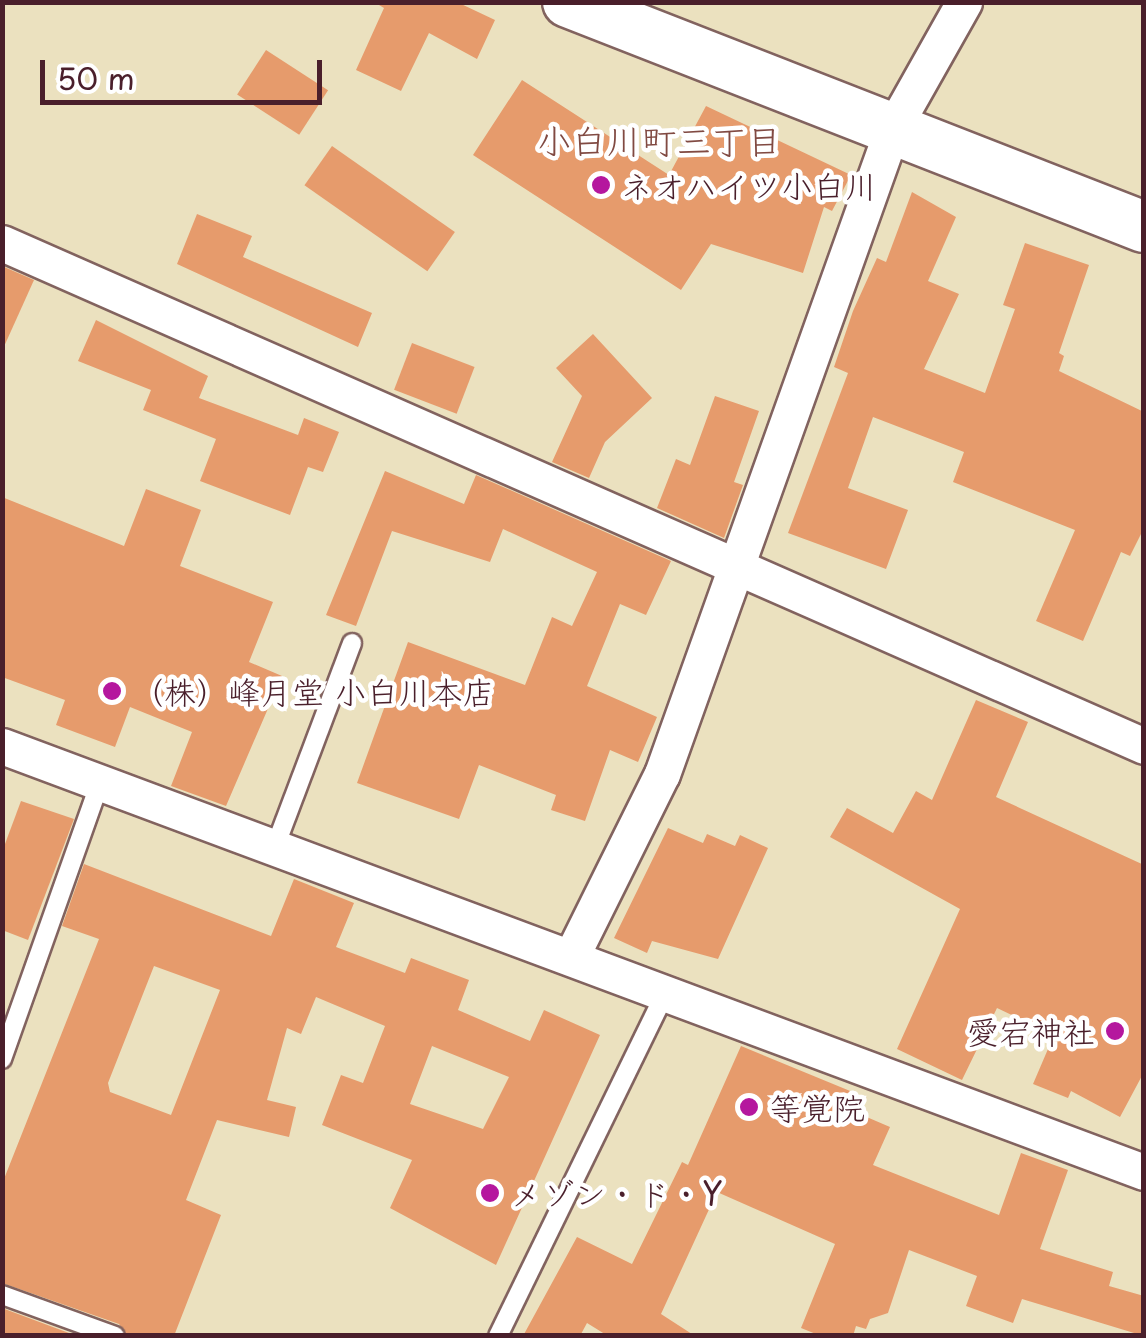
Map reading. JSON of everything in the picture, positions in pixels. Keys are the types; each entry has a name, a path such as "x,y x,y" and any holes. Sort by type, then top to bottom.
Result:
{"street":[{"path":"568,2 1144,228"},
{"path":"571,957 662,774 892,130 964,2"},
{"path":"2,242 1144,746"},
{"path":"2,746 1144,1172"}],"lane":[{"path":"274,847 352,643"},
{"path":"2,1059 100,782"},
{"path":"498,1336 665,994"},
{"path":"2,1294 116,1336"}],"building":[{"path":"374,2 459,3 495,20 477,59 429,33 401,91 356,70 384,8"},
{"path":"266,50 328,90 299,135 237,94"},
{"path":"522,80 669,175 706,106 851,175 832,211 824,207 803,273 711,244 681,290 473,155"},
{"path":"332,146 455,232 427,271 304,185"},
{"path":"912,192 956,217 928,281 959,294 924,369 985,393 1015,309 1003,305 1025,243 1089,265 1059,353 1064,356 1059,371 1144,412 1144,528 1130,556 1121,552 1083,641 1036,621 1075,530 953,482 964,452 873,417 848,488 908,510 886,569 788,533 848,373 834,367 853,311 877,258 886,262"},
{"path":"197,214 252,236 243,257 372,313 358,347 177,264"},
{"path":"2,266 34,280 2,351"},
{"path":"96,320 208,376 199,398 298,435 304,418 339,432 323,472 308,467 290,515 200,481 216,439 143,410 151,390 78,361"},
{"path":"593,334 652,398 605,442 589,478 552,462 582,396 556,368"},
{"path":"412,343 475,367 457,414 394,390"},
{"path":"715,396 759,411 734,482 743,485 724,538 657,508 676,459 690,465"},
{"path":"385,471 464,504 476,475 671,561 646,615 620,604 587,686 657,717 638,762 610,750 585,821 551,810 556,795 479,765 459,819 357,783 408,642 525,685 552,617 572,626 597,572 503,529 490,562 392,531 356,626 326,615"},
{"path":"146,489 201,510 180,566 273,602 249,662 282,676 226,806 171,786 192,732 130,707 115,747 56,725 65,700 2,677 2,497 124,546"},
{"path":"976,700 1028,722 996,797 1144,865 1144,1072 1120,1117 1071,1091 1068,1098 1033,1084 1054,1035 997,1008 962,1080 897,1049 960,909 830,837 847,808 893,833 916,791 932,800"},
{"path":"21,801 74,819 28,940 2,930 2,852"},
{"path":"668,828 703,843 707,834 735,846 740,835 768,848 718,959 652,941 647,953 614,938"},
{"path":"84,864 271,936 294,879 354,903 336,947 405,973 411,958 469,980 458,1010 530,1041 544,1010 600,1035 496,1265 390,1208 412,1160 322,1125 341,1075 363,1083 385,1026 316,997 301,1034 287,1028 267,1100 296,1107 289,1137 217,1120 186,1200 221,1215 174,1336 127,1336 119,1324 2,1283 2,1184 99,939 62,926","holes":["154,966 220,990 171,1115 110,1092 108,1083","432,1046 509,1077 483,1129 410,1104"]},
{"path":"741,1046 855,1093 848,1109 890,1127 873,1165 999,1215 1021,1153 1068,1170 1040,1249 1113,1272 1109,1286 1144,1296 1144,1336 1022,1299 1013,1323 966,1306 977,1276 909,1250 888,1313 870,1319 866,1329 856,1326 853,1336 821,1336 801,1328 835,1244 717,1192 661,1314 695,1336 608,1336 587,1323 580,1336 523,1336 577,1237 632,1264 682,1162 688,1165"},
{"path":"2,1308 77,1336 2,1336"}],"place":[{"name":"ネオハイツ小白川","path":"601,185"},
{"name":"（株）峰月堂 小白川本店","path":"112,691"},
{"name":"愛宕神社","path":"1115,1031"},
{"name":"等覚院","path":"749,1107"},
{"name":"メゾン・ド・Y","path":"490,1193"}],"district":[{"name":"小白川町三丁目","path":"659,140"}]}
